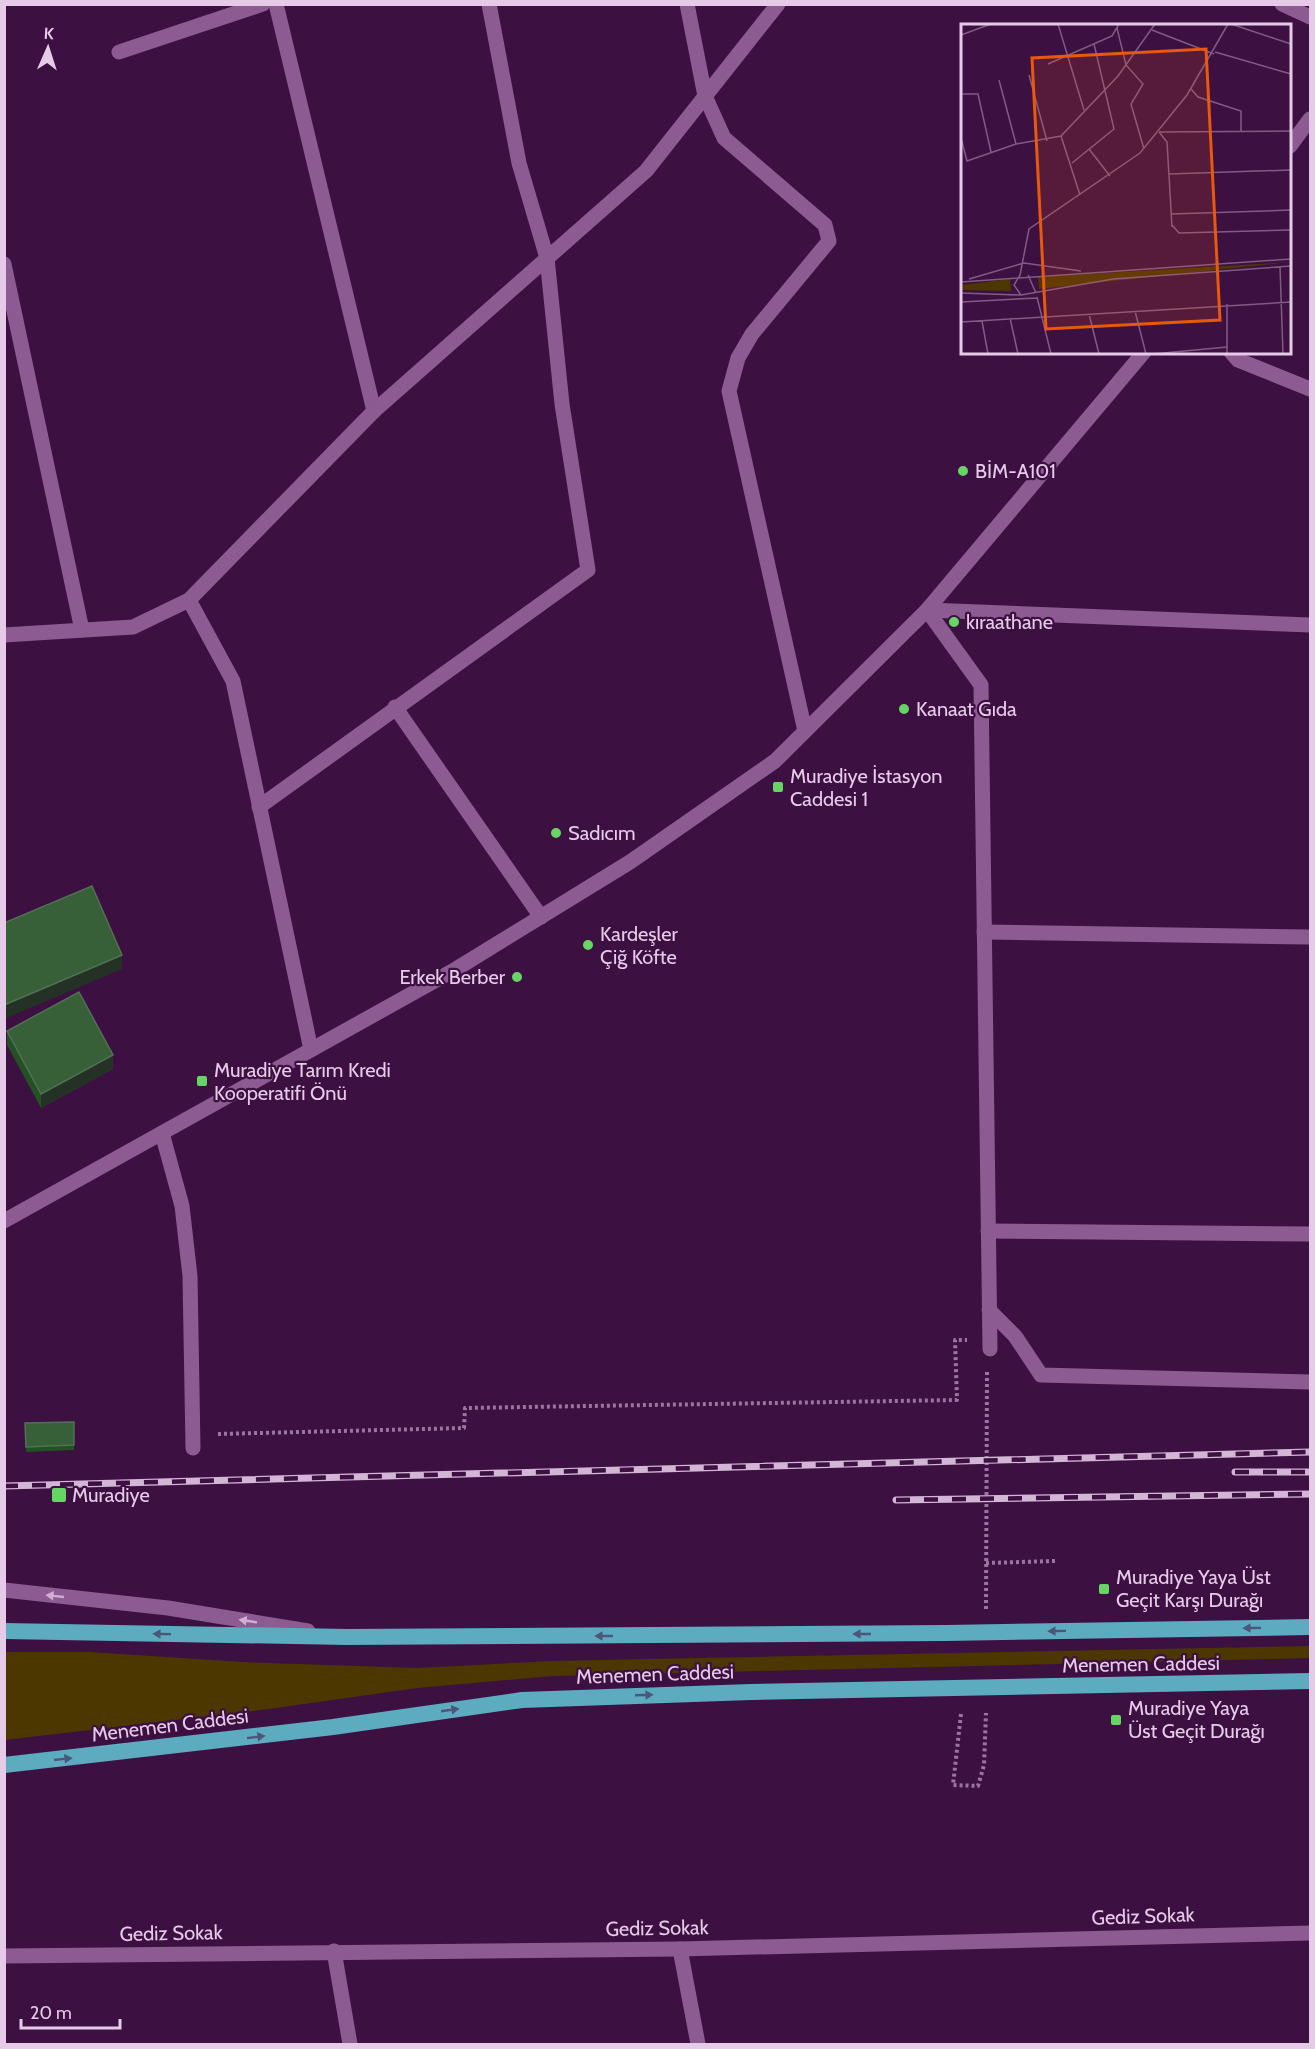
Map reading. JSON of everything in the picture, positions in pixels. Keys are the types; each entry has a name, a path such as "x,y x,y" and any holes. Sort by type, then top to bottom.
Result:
{"highway":[{"name":"Menemen Caddesi","path":"4,1631 347,1637 934,1634 1311,1627"},
{"name":"Menemen Caddesi","path":"4,1765 333,1727 522,1700 751,1692 1311,1681"}],"street":[{"path":"119,52 262,4"},
{"path":"276,4 374,411"},
{"path":"259,807 588,570 562,404 547,258 519,163 498,65 489,4"},
{"path":"687,4 705,96 723,138 825,225 829,241 752,334 738,358 729,391 806,731"},
{"path":"4,635 133,627 189,600 374,411 646,171 778,4"},
{"path":"1282,4 1311,17"},
{"path":"1291,145 1311,118"},
{"path":"4,264 82,630"},
{"path":"4,1221 456,969 630,862 775,761 927,610 1142,354"},
{"path":"1233,354 1238,360 1311,389"},
{"path":"189,600 233,681 311,1050"},
{"path":"927,610 1311,625"},
{"path":"927,610 981,685 990,1344"},
{"path":"395,707 541,917"},
{"path":"984,932 1311,937"},
{"path":"162,1133 182,1206 189,1264 193,1441"},
{"path":"988,1231 1311,1234"},
{"path":"989,1310 1016,1336 1041,1376 1311,1382"},
{"path":"4,1590 168,1608 347,1637"},
{"name":"Gediz Sokak","path":"4,1956 680,1949 1311,1933"},
{"path":"680,1949 698,2044"},
{"path":"333,1952 350,2044"}],"path":[{"path":"193,1441 464,1428 465,1408 957,1400 956,1340 990,1344 985,1390 986,1610"},
{"path":"986,1563 1055,1561"},
{"path":"961,1714 952,1785 978,1786 987,1739 986,1704"}],"shaded area":[{"path":"1310,1646 1310,1658 553,1676 417,1688 269,1709 5,1740 5,1652 90,1652 242,1662 417,1668 551,1661"}],"building":[{"path":"92,886 122,955 4,1005 4,923"},
{"path":"79,992 113,1055 41,1094 7,1031"},
{"path":"74,1422 74,1445 26,1447 25,1423"}],"railway":[{"path":"4,1486 1310,1452"},
{"path":"1235,1472 1310,1472"},
{"path":"896,1500 1310,1494"}],"place":[{"name":"BİM-A101","path":"963,471"},
{"name":"kıraathane","path":"954,622"},
{"name":"Kanaat Gıda","path":"904,709"},
{"name":"Muradiye İstasyon Caddesi 1","path":"778,787"},
{"name":"Sadıcım","path":"556,833"},
{"name":"Kardeşler Çiğ Köfte","path":"588,945"},
{"name":"Erkek Berber","path":"517,977"},
{"name":"Muradiye Tarım Kredi Kooperatifi Önü","path":"202,1081"},
{"name":"Muradiye","path":"59,1495"},
{"name":"Muradiye Yaya Üst Geçit Karşı Durağı","path":"1104,1589"},
{"name":"Muradiye Yaya Üst Geçit Durağı","path":"1116,1720"}]}
